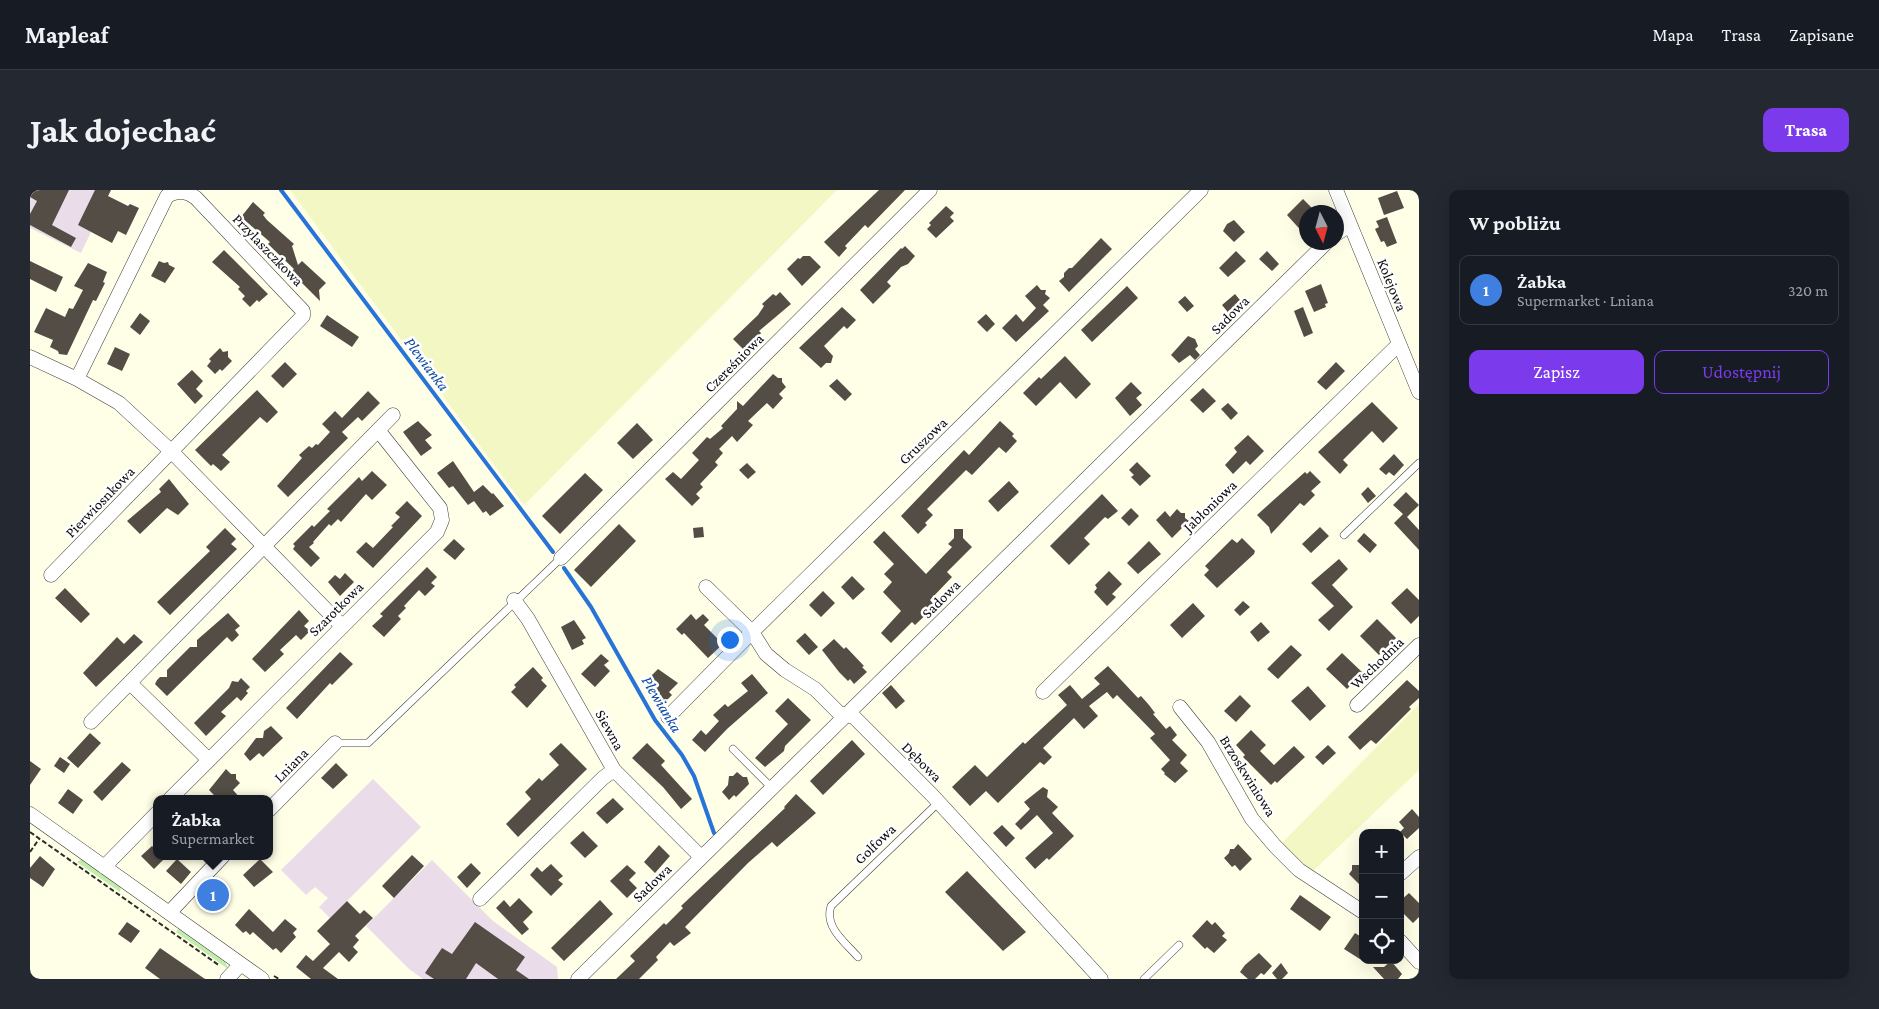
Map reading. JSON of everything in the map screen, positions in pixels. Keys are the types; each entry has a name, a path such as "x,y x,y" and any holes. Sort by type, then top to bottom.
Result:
{"street":[{"name":"Czereśniowa","path":"561,558 930,190"},
{"name":"Gruszowa","path":"668,717 1201,190"},
{"name":"Kolejowa","path":"1336,190 1399,344 1414,366 1419,392"},
{"name":"Przylaszczkowa","path":"77,379 167,196 178,191 190,194 302,308 304,314 172,452"},
{"path":"1344,229 1350,225"},
{"name":"Sadowa","path":"578,979 1319,250"},
{"name":"Jabłoniowa","path":"1044,692 1399,344"},
{"path":"30,357 77,379 119,403 172,452 342,626"},
{"path":"91,722 393,415"},
{"name":"Szarotkowa","path":"174,795 437,532 442,520 440,508 378,430"},
{"name":"Pierwiosnkowa","path":"51,575 172,452"},
{"name":"Dębowa","path":"706,588 752,632 772,660 815,689 839,713 854,717 939,802 1101,979"},
{"name":"Siewna","path":"514,600 528,619 614,770 701,857"},
{"name":"Wschodnia","path":"1357,705 1419,645"},
{"path":"130,683 209,760"},
{"name":"Brzoskwiniowa","path":"1180,707 1208,742 1252,819 1275,846 1299,870 1359,909"},
{"name":"Lniana","path":"273,806 335,743"},
{"path":"480,899 603,778 614,770"},
{"path":"30,814 262,979"},
{"path":"104,867 153,816"},
{"path":"1404,870 1419,856"},
{"path":"169,913 219,860"},
{"path":"1404,945 1419,962"},
{"path":"226,975 241,964"}],"lane":[{"path":"1344,535 1419,463"},
{"path":"335,743 368,743 427,688 514,600 561,558"},
{"path":"733,748 772,788"},
{"name":"Golfowa","path":"858,957 830,925 828,914 831,906 939,802"},
{"path":"1144,979 1179,945"}],"path":[{"path":"30,832 226,975"},
{"path":"30,852 39,839"}],"shaded area":[{"path":"30,190 111,190 81,253 30,228"},
{"path":"373,779 421,827 330,918 319,907 328,898 315,887 306,895 281,870"},
{"path":"432,860 493,921 557,967 558,979 423,979 409,969 366,926"}],"green space":[{"path":"290,190 837,190 524,505"},
{"path":"1419,704 1419,770 1312,872 1297,861 1281,844"},
{"path":"82,859 121,886 120,892 77,862"},
{"path":"179,928 225,960 228,969 176,932"}],"building":[{"path":"30,190 69,190 52,225 76,238 71,247 30,225 30,214 37,201 30,197"},
{"path":"95,190 111,190 108,196 128,206 130,204 139,208 126,235 118,231 112,243 78,225"},
{"path":"879,190 905,190 868,228 865,225 845,246 847,248 839,257 824,242"},
{"path":"1397,191 1404,208 1384,215 1378,198"},
{"path":"1303,199 1309,205 1299,205 1299,228 1287,215"},
{"path":"253,202 265,213 263,215 267,220 294,244 292,246 298,265 302,261 326,283 319,290 320,301 298,279 292,271 294,269 268,244 270,242 241,217"},
{"path":"946,206 954,213 950,217 954,221 936,238 927,229 931,225 929,223"},
{"path":"1387,217 1397,243 1387,247 1384,241 1381,242 1375,229 1379,227 1376,221"},
{"path":"1234,220 1245,232 1234,242 1223,231 1227,224"},
{"path":"1101,238 1112,249 1069,292 1059,281 1064,277 1064,273 1069,268 1072,268"},
{"path":"905,246 915,256 887,282 891,286 873,304 860,290"},
{"path":"224,250 268,294 259,302 257,300 250,307 242,299 245,296 238,289 240,287 212,262"},
{"path":"1236,251 1246,261 1228,277 1219,268"},
{"path":"1267,251 1279,264 1272,271 1259,259"},
{"path":"803,256 810,256 821,267 802,286 787,269 798,258 800,259"},
{"path":"30,261 63,277 56,292 30,279"},
{"path":"159,261 168,262 169,265 175,268 165,283 151,276"},
{"path":"88,263 107,272 103,282 105,283 96,301 93,300 67,355 59,354 58,351 50,347 53,340 34,332 46,308 65,317 69,308 73,309 83,290 74,286"},
{"path":"1321,284 1328,303 1325,304 1326,307 1314,312 1305,291"},
{"path":"1037,285 1041,290 1046,290 1045,294 1050,298 1043,305 1049,311 1016,342 1002,328 1016,314 1023,322 1036,308 1025,296"},
{"path":"1127,286 1138,298 1092,342 1081,330"},
{"path":"780,292 791,304 759,331 761,333 758,338 745,351 733,339 758,315 764,306 762,304 773,294 776,296"},
{"path":"1235,294 1244,305 1231,316 1222,305"},
{"path":"1185,296 1194,306 1187,312 1178,302"},
{"path":"842,307 856,320 847,329 844,326 824,346 833,356 831,363 826,363 821,368 799,348"},
{"path":"1303,307 1313,333 1304,337 1294,311"},
{"path":"140,313 150,321 140,335 130,327"},
{"path":"986,314 995,324 987,332 977,322"},
{"path":"327,315 359,337 352,347 320,326"},
{"path":"1188,336 1195,339 1198,346 1195,349 1200,355 1195,360 1190,355 1179,363 1171,355"},
{"path":"115,347 130,354 122,371 107,364"},
{"path":"220,348 223,352 228,351 228,357 232,361 222,371 220,369 215,374 207,366 211,361 209,359"},
{"path":"1065,356 1091,384 1076,399 1060,382 1036,406 1023,393"},
{"path":"285,362 297,374 283,388 271,376"},
{"path":"1336,362 1345,371 1326,390 1317,382"},
{"path":"192,370 203,381 196,389 203,396 195,404 177,384"},
{"path":"773,374 778,378 782,378 782,382 786,387 779,394 783,398 773,409 767,403 748,421 753,425 737,442 732,436 719,449 723,453 715,462 718,465 700,484 703,487 696,494 700,498 692,506 665,479 673,472 681,479 699,460 692,453 707,437 710,439 723,428 721,426 737,409 737,401 743,406"},
{"path":"837,379 852,394 845,401 829,386"},
{"path":"1131,382 1142,393 1136,398 1142,405 1130,416 1115,398"},
{"path":"1203,388 1216,401 1203,413 1190,400"},
{"path":"257,390 278,412 267,423 260,417 222,455 230,462 221,471 213,464 211,466 195,450"},
{"path":"368,391 380,403 362,421 358,417 342,432 348,438 288,497 277,486 302,458 299,455 309,446 312,448 316,444 318,445 330,432 322,424 335,411 342,418"},
{"path":"1372,402 1398,428 1383,443 1372,431 1343,460 1348,465 1340,474 1318,452"},
{"path":"1228,403 1238,413 1231,420 1221,409"},
{"path":"418,421 432,435 425,440 432,448 421,456 403,432"},
{"path":"1000,421 1014,434 1012,436 1017,441 1006,453 999,447 972,475 966,470 927,509 933,515 918,534 901,516 964,450 969,455"},
{"path":"637,423 653,440 633,459 617,443"},
{"path":"1248,435 1264,451 1250,465 1246,461 1233,474 1225,465 1237,452 1234,448"},
{"path":"1394,454 1404,465 1394,476 1389,472 1386,475 1379,469"},
{"path":"453,461 474,492 483,485 504,506 490,516 486,511 483,513 474,501 468,505 453,486 449,488 437,473"},
{"path":"1137,462 1151,476 1140,486 1131,477 1134,475 1129,470"},
{"path":"747,463 756,472 748,479 739,470"},
{"path":"372,471 387,485 372,500 366,494 341,522 338,519 331,526 329,524 309,547 320,558 311,567 293,549 295,546 293,544 312,525 314,527 330,511 327,509 359,477 362,481"},
{"path":"1310,471 1321,482 1311,491 1315,495 1304,506 1300,503 1271,534 1269,527 1257,515 1305,472 1307,474"},
{"path":"585,473 603,490 560,534 542,516"},
{"path":"169,479 189,504 178,515 167,508 140,534 127,521 161,492 159,489"},
{"path":"1009,481 1019,492 998,512 988,501"},
{"path":"1368,487 1376,496 1368,503 1361,494"},
{"path":"1406,492 1419,505 1407,517 1419,530 1419,550 1394,523 1403,514 1393,505"},
{"path":"1102,494 1118,511 1108,519 1105,517 1084,538 1090,544 1069,565 1050,546"},
{"path":"407,501 422,516 373,568 356,552 366,542 373,548 393,527 391,526 400,517 395,513"},
{"path":"1131,508 1139,516 1129,526 1121,518"},
{"path":"1177,509 1181,513 1185,513 1185,518 1189,521 1172,538 1156,520 1165,511 1170,517"},
{"path":"619,524 636,541 591,587 574,570"},
{"path":"703,527 704,537 694,538 693,528"},
{"path":"1320,527 1329,536 1311,553 1302,544"},
{"path":"225,528 236,539 231,544 237,549 170,615 157,602 210,551 206,547"},
{"path":"954,529 963,529 963,538 972,547 947,572 952,577 930,600 935,606 915,625 912,622 891,643 881,633 901,611 883,592 892,582 884,574 894,564 873,542 884,531 926,574 952,547 948,544 954,538"},
{"path":"1364,533 1377,545 1370,553 1357,541"},
{"path":"1242,538 1255,551 1254,554 1217,588 1204,575 1209,570 1205,566 1232,539 1237,543"},
{"path":"454,539 465,549 455,560 443,550"},
{"path":"1149,541 1161,554 1138,574 1127,563"},
{"path":"1339,559 1348,569 1332,585 1353,607 1329,631 1318,620 1334,606 1311,583"},
{"path":"427,567 437,577 431,583 435,586 425,596 419,590 404,606 406,608 398,616 401,619 384,637 372,626 383,616 380,614"},
{"path":"1109,571 1122,584 1112,594 1116,597 1107,606 1094,592 1097,588 1095,585"},
{"path":"345,573 354,582 340,596 328,582 335,575 340,579"},
{"path":"852,576 865,589 853,600 841,587"},
{"path":"65,588 90,614 81,623 55,598"},
{"path":"1407,588 1419,600 1419,616 1411,624 1391,603"},
{"path":"823,591 835,603 821,617 809,605"},
{"path":"1243,601 1250,607 1240,616 1234,610"},
{"path":"1193,603 1205,616 1182,638 1170,625"},
{"path":"299,610 309,621 304,626 310,631 301,640 296,635 280,650 284,654 265,672 252,659"},
{"path":"228,613 240,626 235,630 239,635 232,642 227,637 167,696 155,684 157,680 160,677 167,677 167,670 190,647 197,647 197,640"},
{"path":"691,614 696,620 703,614 709,620 704,625 723,644 708,658 684,633 682,635 676,629"},
{"path":"1377,619 1396,638 1379,655 1360,636"},
{"path":"574,620 586,638 582,640 584,644 572,650 561,627"},
{"path":"1261,622 1270,632 1258,642 1250,632"},
{"path":"805,633 818,647 809,655 796,641"},
{"path":"134,634 143,642 96,687 83,673 117,637 124,644"},
{"path":"834,639 844,649 846,647 864,666 862,667 867,672 854,684 839,672 822,650"},
{"path":"1291,645 1302,655 1278,679 1267,669"},
{"path":"340,652 353,664 332,685 330,683 297,719 286,708"},
{"path":"1342,653 1363,673 1347,689 1326,669"},
{"path":"601,654 609,661 604,665 610,671 595,687 581,674"},
{"path":"1108,666 1138,698 1141,696 1166,729 1170,726 1177,735 1172,740 1187,755 1180,763 1188,771 1175,783 1161,769 1170,760 1150,738 1155,734 1117,695 1113,699 1107,692 1089,706 1098,716 1084,729 1074,718 1043,748 1052,757 1044,765 1040,762 998,803 986,791 970,806 952,787 975,765 987,777 1023,742 1025,744 1067,705 1058,695 1070,685 1082,699 1100,684 1094,678"},
{"path":"533,667 543,678 541,680 547,686 527,708 511,692 516,687 514,685"},
{"path":"658,669 678,683 669,692 672,695 661,706 650,695 655,690 646,681"},
{"path":"752,674 768,693 727,729 705,752 692,740 701,730 706,735 719,721 713,715 725,704 728,707 748,691 741,683"},
{"path":"241,678 250,687 246,691 248,693 241,701 237,697 221,712 226,716 206,736 194,723 229,688 232,681 238,682"},
{"path":"1407,680 1419,691 1419,698 1409,707 1411,709 1376,744 1371,740 1360,750 1348,737"},
{"path":"891,685 905,701 896,709 882,693"},
{"path":"1308,686 1326,706 1310,721 1291,701"},
{"path":"1240,695 1251,706 1236,722 1224,711"},
{"path":"788,698 811,720 785,746 784,751 765,767 755,758 788,724 775,711"},
{"path":"271,726 283,738 263,757 259,753 250,761 244,754 256,738 263,738 264,731"},
{"path":"1251,730 1266,745 1260,751 1274,765 1294,746 1305,757 1277,783 1275,781 1271,785 1243,757 1245,755 1236,745"},
{"path":"90,733 101,743 78,768 67,758"},
{"path":"852,740 865,754 823,795 810,781"},
{"path":"561,743 587,769 518,837 506,824 531,799 525,792 539,778 542,781 559,765 549,754"},
{"path":"647,743 665,761 661,765 692,799 681,809 663,787 632,758"},
{"path":"1328,745 1336,753 1323,765 1315,757"},
{"path":"60,757 70,764 64,773 54,766"},
{"path":"30,761 41,769 30,785"},
{"path":"122,762 131,770 102,801 93,792"},
{"path":"336,763 348,775 333,789 321,778"},
{"path":"226,769 231,774 236,774 236,779 240,783 233,790 237,795 214,795 209,790"},
{"path":"737,772 743,777 747,777 749,784 736,797 734,795 729,800 722,792 728,785 729,776 733,776"},
{"path":"1043,787 1048,790 1047,797 1058,807 1052,813 1074,836 1049,860 1047,858 1035,869 1025,858 1053,833 1037,815 1021,830 1015,824 1030,809 1024,802"},
{"path":"68,789 83,800 73,814 58,803"},
{"path":"796,794 816,813 777,847 772,842 748,863 685,927 691,933 674,946 670,942 656,957 658,960 639,979 616,979 635,961 630,956 664,923 666,925 683,908 681,906 785,808"},
{"path":"613,798 624,809 607,824 596,813"},
{"path":"1412,809 1419,817 1419,828 1407,839 1404,836 1404,828 1399,822"},
{"path":"1002,825 1015,838 1006,847 993,833"},
{"path":"583,831 598,846 585,858 570,843"},
{"path":"1238,844 1252,859 1240,871 1235,865 1232,867 1224,858 1230,849 1234,849"},
{"path":"659,845 670,856 655,873 644,862"},
{"path":"152,846 153,860 163,860 154,869 141,856"},
{"path":"412,855 424,866 394,898 382,886"},
{"path":"40,856 55,869 43,887 30,878 30,868"},
{"path":"178,860 191,872 181,884 166,871"},
{"path":"259,860 273,872 254,887 243,875"},
{"path":"471,863 481,873 467,888 457,877"},
{"path":"551,864 563,876 558,880 563,884 551,896 530,875 537,867 542,872"},
{"path":"627,865 636,873 629,880 637,888 627,898 610,881"},
{"path":"1352,865 1359,865 1359,884 1349,874 1352,870"},
{"path":"967,871 1026,932 1003,951 945,892"},
{"path":"219,882 226,890 207,908 199,900"},
{"path":"1409,893 1419,903 1419,917 1413,923 1404,914 1404,897"},
{"path":"1300,895 1331,917 1320,931 1290,909"},
{"path":"519,898 533,912 523,922 529,929 522,935 496,908 504,900 510,907"},
{"path":"600,900 613,914 564,961 551,948"},
{"path":"347,901 360,914 364,910 373,918 355,936 359,940 353,947 358,952 349,962 339,952 323,968 338,979 311,979 296,967 306,955 313,961 330,944 317,931"},
{"path":"249,909 273,932 285,919 297,929 293,933 296,937 281,953 276,948 273,950 253,932 250,935 246,931 243,933 235,925"},
{"path":"1207,920 1212,925 1215,922 1225,933 1222,936 1227,940 1214,953 1207,947 1205,949 1192,936"},
{"path":"127,922 140,931 131,943 118,934"},
{"path":"475,922 525,957 516,970 529,979 498,979 476,963 466,979 434,979 425,973 442,948 452,954"},
{"path":"1355,933 1359,936 1359,958 1344,949"},
{"path":"160,948 205,979 160,979 145,968"},
{"path":"1259,953 1272,966 1264,975 1261,973 1255,979 1248,979 1240,972"},
{"path":"1281,963 1288,973 1282,979 1277,979 1272,973"},
{"path":"1388,964 1394,964 1402,974 1398,979 1384,979 1373,967 1384,967"}],"waterway":[{"name":"Plewianka","path":"281,190 553,552"},
{"name":"Plewianka","path":"564,568 591,607 655,720 682,755 694,776 714,833"}],"place":[{"name":"Żabka","path":"213,895"}]}
